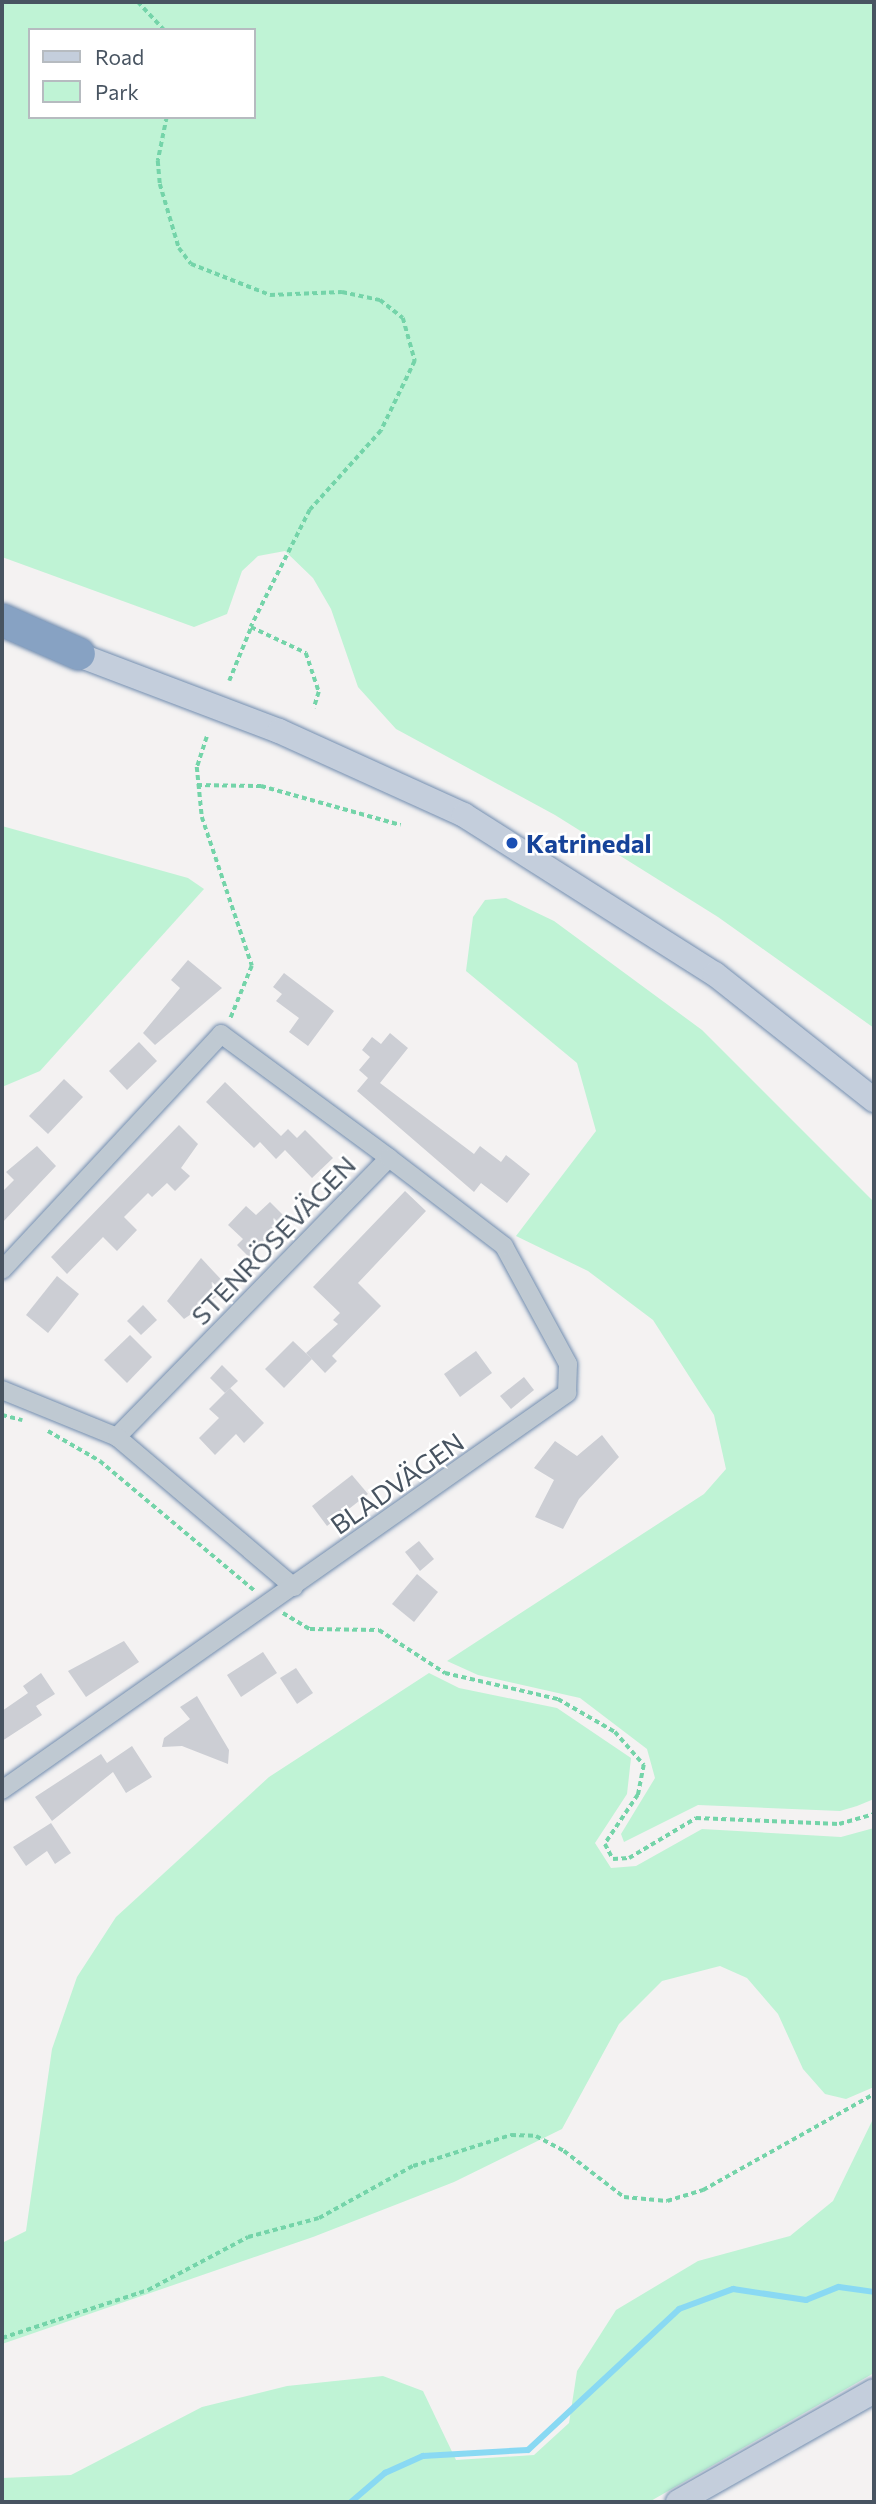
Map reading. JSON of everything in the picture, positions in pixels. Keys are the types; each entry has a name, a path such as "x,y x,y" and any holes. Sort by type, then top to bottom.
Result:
{"highway":[{"path":"2,620 79,654"}],"main road":[{"path":"2,631 79,654 313,745 464,816 715,974 874,1100"},
{"path":"678,2502 874,2391"}],"street":[{"name":"STENRÖSEVÄGEN","path":"117,1437 389,1158 221,1034"},
{"path":"2,1270 221,1034"},
{"name":"BLADVÄGEN","path":"2,1790 560,1401 570,1384 568,1364 504,1246 389,1158"},
{"path":"2,1390 117,1437 294,1587"}],"path":[{"path":"138,2 162,28"},
{"path":"167,119 158,161 160,184 179,247 191,264 270,295 342,292 380,300 403,317 415,361 381,430 310,510 251,626 229,681"},
{"path":"251,626 306,653 318,682 314,708"},
{"path":"207,737 197,785 211,857 252,966 245,995 221,1034"},
{"path":"197,785 261,786 401,825"},
{"path":"2,1415 67,1439 100,1461 271,1604 310,1629 379,1630 445,1674 558,1699 615,1732 644,1765 638,1795 605,1844 613,1859 629,1858 696,1818 722,1814 839,1824 874,1814"},
{"path":"2,2338 148,2290 248,2236 319,2218 413,2166 511,2135 536,2136 564,2151 624,2197 667,2201 703,2190 874,2094"}],"green space":[{"path":"2,2 874,2 874,1028 718,917 555,815 396,729 358,687 331,609 313,578 285,551 258,556 242,571 227,614 194,627 2,557"},
{"path":"2,826 188,878 204,889 40,1071 2,1087"},
{"path":"506,898 554,921 702,1030 874,1202 874,1799 857,1806 840,1811 698,1805 624,1842 621,1834 655,1778 647,1749 580,1698 478,1675 447,1661 704,1494 726,1469 714,1415 653,1320 588,1271 516,1236 596,1131 577,1063 466,971 473,917 485,900"},
{"path":"429,1673 459,1688 557,1708 631,1758 627,1794 595,1843 611,1868 636,1866 702,1829 841,1837 874,1828 874,2087 846,2099 825,2094 803,2069 778,2014 747,1978 720,1966 662,1981 619,2024 562,2129 454,2182 313,2237 2,2344 2,2243 26,2231 52,2049 77,1977 116,1917 269,1777"},
{"path":"874,2117 874,2373 649,2502 2,2502 2,2478 71,2475 202,2407 287,2386 383,2376 423,2391 456,2460 534,2455 569,2423 577,2371 616,2310 698,2261 790,2236 833,2201"}],"building":[{"path":"188,960 222,988 155,1045 143,1033 180,988 171,980"},
{"path":"284,973 334,1011 308,1046 289,1032 299,1018 276,1001 282,994 273,987"},
{"path":"390,1033 408,1048 380,1083 474,1154 480,1146 501,1162 506,1155 530,1174 507,1203 481,1183 474,1192 357,1091 368,1078 359,1070 370,1057 362,1050 372,1037 381,1044"},
{"path":"139,1042 157,1061 127,1090 109,1071"},
{"path":"64,1079 83,1097 48,1134 29,1116"},
{"path":"225,1082 281,1136 288,1129 297,1138 305,1130 333,1158 312,1178 285,1150 276,1159 260,1142 254,1148 206,1102"},
{"path":"179,1125 198,1144 181,1168 190,1176 175,1191 167,1183 152,1197 148,1193 124,1217 137,1230 117,1251 103,1237 67,1274 51,1257"},
{"path":"37,1146 56,1166 2,1223 2,1192 14,1180 6,1172"},
{"path":"405,1191 426,1211 358,1283 381,1306 332,1356 337,1361 325,1373 306,1353 338,1324 333,1320 340,1313 313,1287"},
{"path":"270,1202 286,1218 249,1257 237,1245 243,1239 228,1225 246,1206 256,1215"},
{"path":"201,1258 229,1288 184,1319 167,1301"},
{"path":"57,1276 79,1294 48,1333 26,1315"},
{"path":"143,1305 157,1320 141,1335 127,1321"},
{"path":"130,1335 152,1357 127,1383 104,1360"},
{"path":"293,1341 312,1359 284,1388 265,1369"},
{"path":"476,1351 492,1373 460,1397 444,1374"},
{"path":"222,1365 238,1381 225,1393 210,1378"},
{"path":"524,1377 534,1390 511,1409 500,1396"},
{"path":"230,1388 264,1423 244,1443 236,1434 215,1455 199,1438 219,1418 209,1409"},
{"path":"602,1435 619,1457 579,1499 563,1529 535,1517 554,1480 534,1468 555,1441 577,1456"},
{"path":"352,1475 368,1494 327,1526 312,1506"},
{"path":"419,1541 434,1559 420,1571 405,1552"},
{"path":"417,1574 438,1592 414,1622 392,1604"},
{"path":"124,1641 139,1662 86,1697 68,1671"},
{"path":"263,1652 277,1673 241,1697 227,1675"},
{"path":"296,1668 313,1693 297,1704 280,1678"},
{"path":"41,1673 55,1694 36,1706 42,1715 2,1741 2,1711 28,1693 23,1686"},
{"path":"197,1696 229,1750 228,1764 182,1746 162,1747 164,1738 190,1719 180,1707"},
{"path":"132,1746 152,1777 126,1793 113,1772 52,1821 35,1797 101,1754 107,1763"},
{"path":"51,1823 71,1853 55,1864 47,1851 26,1866 13,1847"}],"waterway":[{"path":"351,2502 385,2473 423,2456 528,2450 679,2309 733,2289 806,2300 839,2287 874,2292"}],"place":[{"name":"Katrinedal","path":"512,843"}]}
